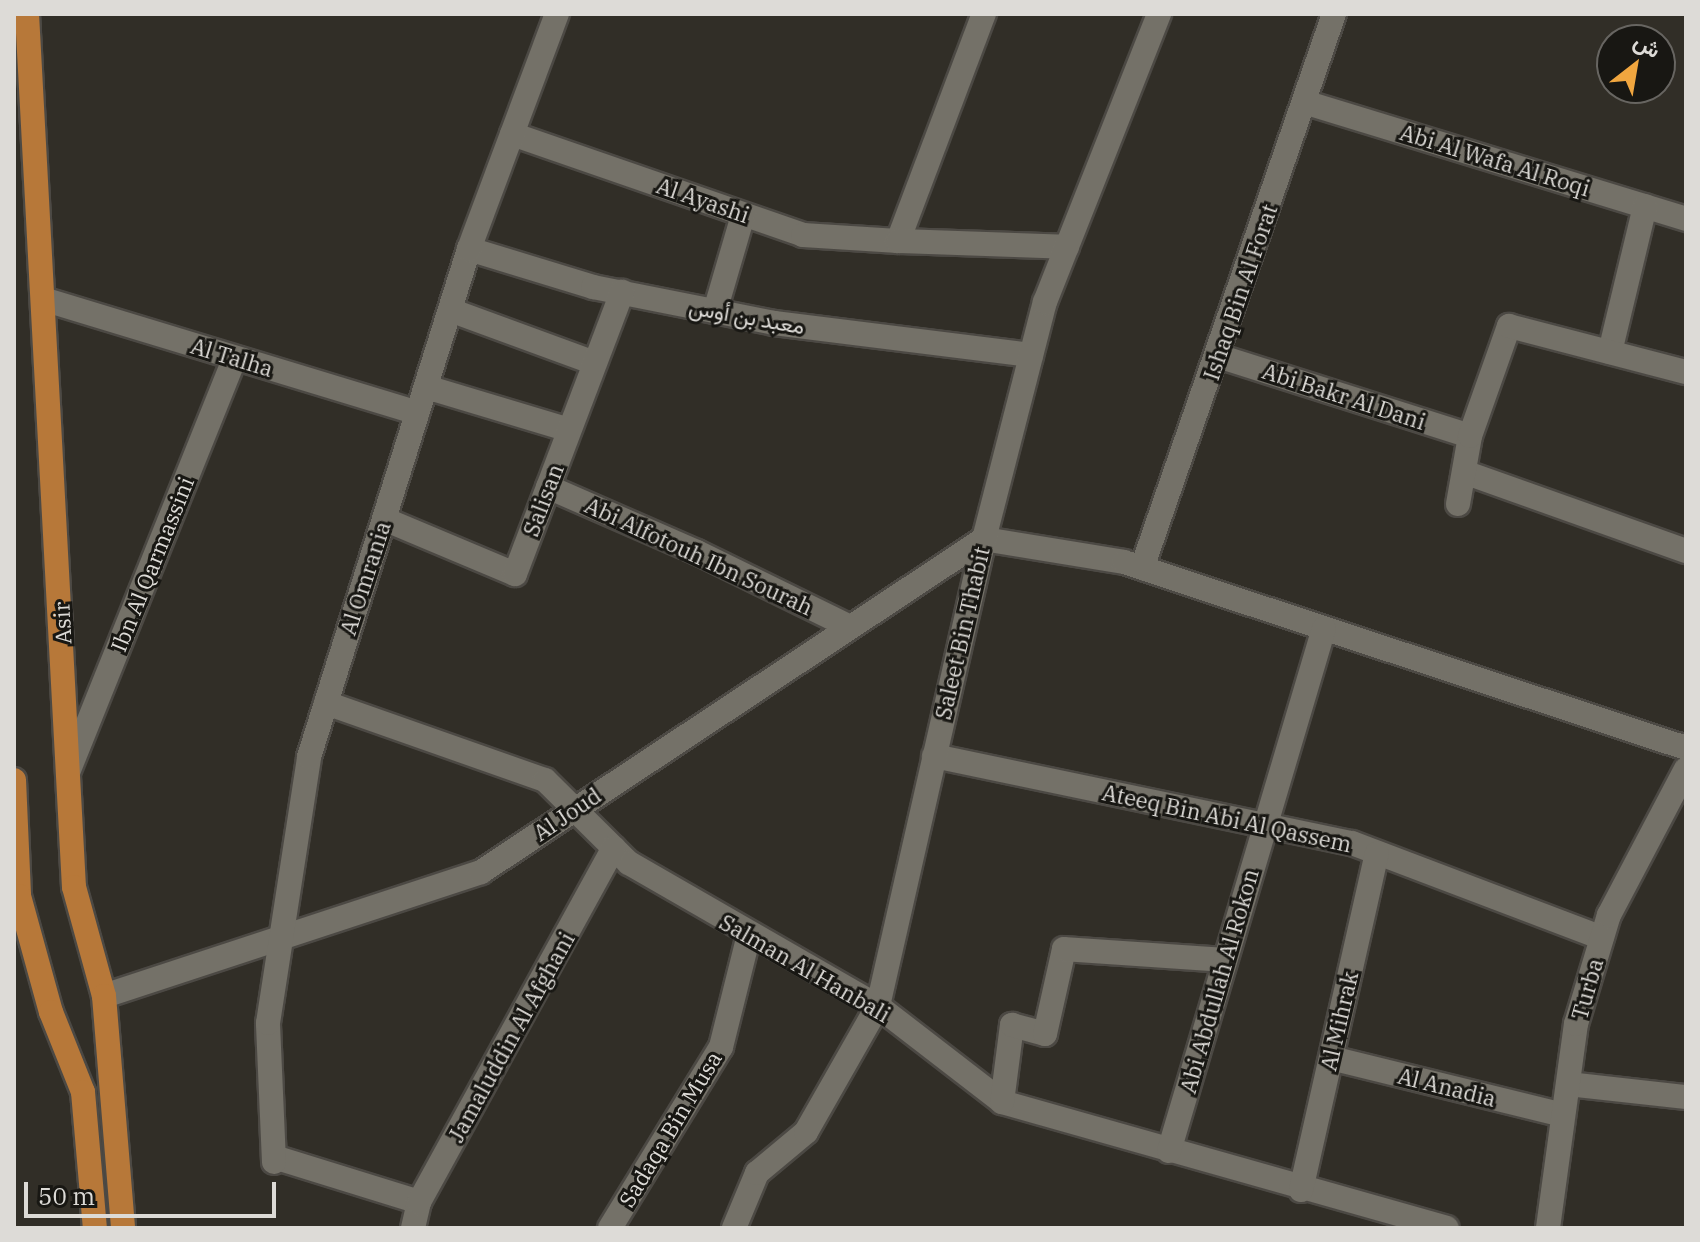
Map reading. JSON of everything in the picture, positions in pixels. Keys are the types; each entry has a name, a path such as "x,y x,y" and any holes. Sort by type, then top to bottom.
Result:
{"main road":[{"name":"Asir","path":"27,14 46,300 74,887 104,996 123,1228"},
{"path":"14,780 19,896 51,1012 83,1092 95,1228"}],"street":[{"name":"Al Omrania","path":"419,1202 274,1160 268,1023 309,757 469,249 557,14"},
{"path":"898,241 984,14"},
{"name":"Saleet Bin Thabit","path":"734,1228 757,1173 806,1132 878,1006 984,539 1031,355 1067,247 1159,14"},
{"name":"Ishaq Bin Al Forat","path":"1142,568 1334,14"},
{"name":"Abi Al Wafa Al Roqi","path":"1304,102 1686,219"},
{"name":"Al Ayashi","path":"512,134 803,235 1067,247"},
{"path":"1610,352 1645,206"},
{"path":"715,311 743,215"},
{"name":"معبد بن أوس","path":"469,249 622,292 715,311 1031,355"},
{"name":"Salisan","path":"384,519 515,574 622,292"},
{"name":"Al Talha","path":"46,300 417,413"},
{"path":"450,310 595,363"},
{"path":"1458,504 1470,436 1509,326 1686,372"},
{"name":"Abi Bakr Al Dani","path":"1218,356 1470,436"},
{"name":"Ibn Al Qarmassini","path":"69,770 235,358"},
{"path":"426,387 569,430"},
{"path":"1464,472 1686,551"},
{"name":"Abi Alfotouh Ibn Sourah","path":"548,487 850,627"},
{"path":"984,539 1142,568 1686,748"},
{"name":"Al Joud","path":"104,996 281,941 481,872 984,539"},
{"name":"Abi Abdullah Al Rokon","path":"1169,1151 1324,628"},
{"name":"Salman Al Hanbali","path":"326,703 545,780 614,848 749,935 878,1006 1002,1102 1301,1190 1446,1228"},
{"name":"Ateeq Bin Abi Al Qassem","path":"934,756 1264,828 1352,843 1602,938"},
{"name":"Turba","path":"1548,1228 1576,1024 1609,915 1686,769"},
{"name":"Jamaluddin Al Afghani","path":"413,1228 419,1202 614,848"},
{"name":"Al Mihrak","path":"1301,1190 1377,853"},
{"name":"Sadaqa Bin Musa","path":"610,1228 721,1047 749,935"},
{"path":"1002,1102 1012,1025 1045,1034 1064,949 1225,960"},
{"name":"Al Anadia","path":"1331,1058 1563,1115"},
{"path":"1568,1084 1686,1097"}]}
